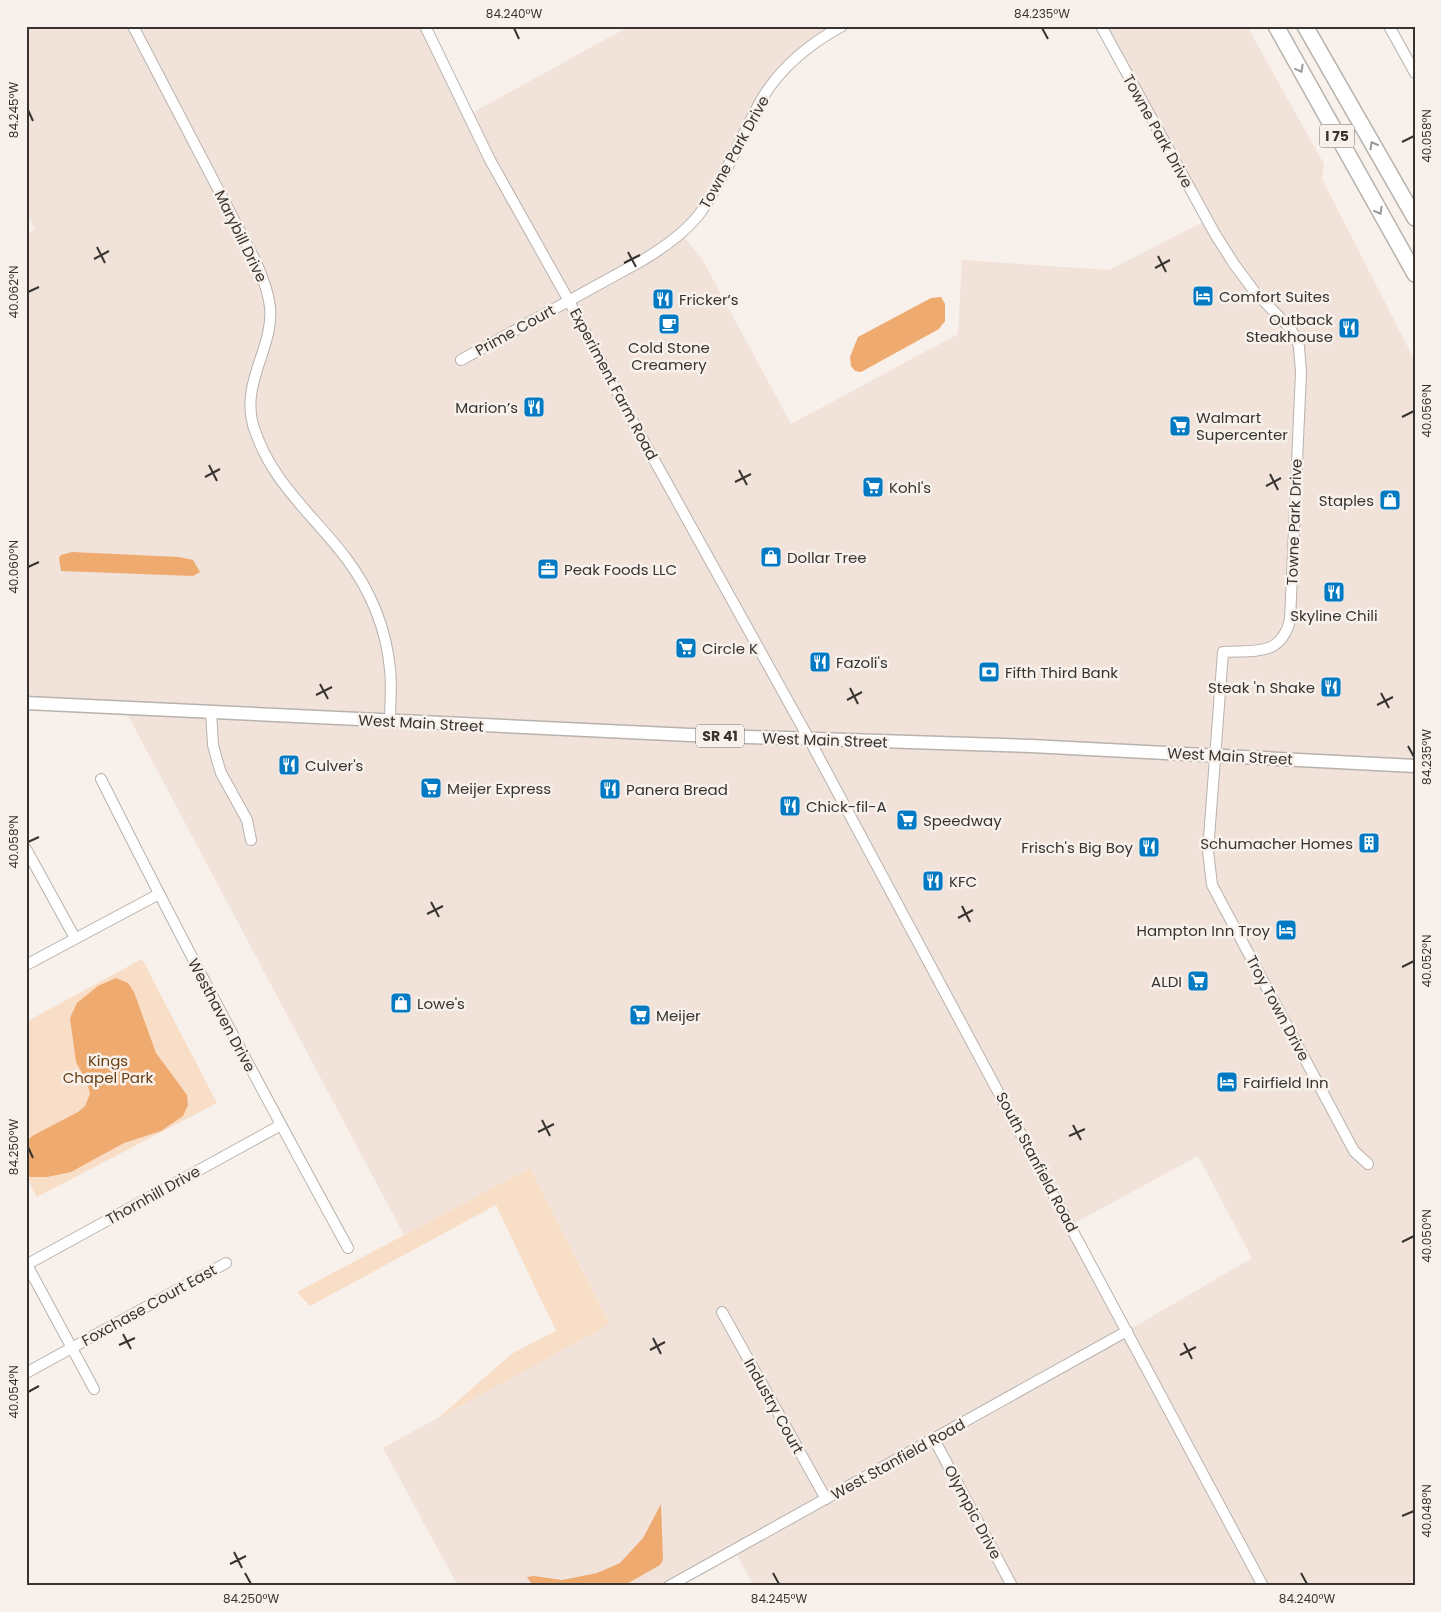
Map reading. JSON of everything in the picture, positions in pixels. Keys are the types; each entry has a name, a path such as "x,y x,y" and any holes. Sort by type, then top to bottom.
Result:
{"highway":[{"name":"I 75","path":"1276,26 1415,274"},
{"name":"I 75","path":"1305,26 1415,218"},
{"path":"1399,246 1415,280"}],"main road":[{"name":"West Main Street","path":"26,703 211,711 390,722 1031,746 1415,766"}],"street":[{"name":"Marybill Drive","path":"134,26 265,282 270,307 269,328 253,378 250,401 253,423 262,449 278,477 298,504 346,558 364,586 379,617 386,642 390,670 390,722"},
{"name":"Experiment Farm Road","path":"425,26 490,160 809,739"},
{"name":"Towne Park Drive","path":"569,301 665,247 686,229 707,204 764,96 777,79 793,60 810,46 842,26"},
{"name":"Towne Park Drive","path":"1101,26 1215,234 1254,291 1290,328 1299,347 1301,372 1290,620 1287,632 1277,645 1267,649 1223,652 1216,755"},
{"path":"1389,26 1414,72"},
{"name":"Prime Court","path":"461,360 569,301"},
{"path":"211,711 213,745 221,773 247,820 251,840"},
{"name":"South Stanfield Road","path":"809,739 1263,1586"},
{"name":"Troy Town Drive","path":"1216,755 1208,851 1212,885 1354,1151 1368,1164"},
{"name":"Westhaven Drive","path":"101,779 280,1126 348,1248"},
{"path":"28,855 75,938"},
{"path":"26,965 159,894"},
{"name":"Thornhill Drive","path":"27,1264 280,1126"},
{"name":"Foxchase Court East","path":"26,1373 226,1263"},
{"path":"27,1264 94,1389"},
{"name":"Industry Court","path":"722,1312 826,1500"},
{"name":"West Stanfield Road","path":"669,1586 1127,1331"},
{"name":"Olympic Drive","path":"934,1439 1012,1586"}],"shaded area":[{"path":"26,26 425,26 468,115 630,26 842,26 777,79 707,204 681,234 701,257 791,424 958,334 962,260 1109,270 1207,220 1101,26 1247,26 1324,164 1322,179 1415,361 1415,1586 754,1586 734,1550 669,1586 458,1586 383,1448 610,1323 530,1168 404,1235 124,708 26,703 26,234 35,229 26,212","holes":["1198,1156 1252,1258 1127,1331 1071,1225"]},
{"path":"941,297 945,304 945,321 939,329 861,372 855,371 851,366 850,357 858,337 931,298"},
{"path":"72,552 179,557 193,560 200,572 193,576 61,571 59,558 61,555"},
{"path":"116,978 128,983 134,992 156,1053 187,1095 188,1105 183,1116 161,1131 124,1143 71,1172 47,1177 30,1177 26,1174 26,1142 32,1136 78,1112 85,1106 90,1094 87,1082 76,1062 70,1018 77,1003 98,986"},
{"path":"661,1504 663,1560 660,1565 623,1586 533,1586 527,1577 534,1576 562,1580 597,1573 620,1563 643,1538"}],"green space":[{"name":"Kings Chapel Park","path":"142,959 217,1103 37,1197 26,1177 26,1022"},
{"path":"530,1168 610,1324 438,1418 513,1353 556,1331 496,1205 310,1306 297,1292"}],"place":[{"name":"Comfort Suites","path":"1203,296"},
{"name":"Fricker’s","path":"663,299"},
{"name":"Cold Stone Creamery","path":"669,324"},
{"name":"Outback Steakhouse","path":"1349,328"},
{"name":"Marion’s","path":"534,407"},
{"name":"Walmart Supercenter","path":"1180,426"},
{"name":"Kohl's","path":"873,487"},
{"name":"Staples","path":"1390,500"},
{"name":"Dollar Tree","path":"771,557"},
{"name":"Peak Foods LLC","path":"548,569"},
{"name":"Skyline Chili","path":"1334,592"},
{"name":"Circle K","path":"686,648"},
{"name":"Fazoli's","path":"820,662"},
{"name":"Fifth Third Bank","path":"989,672"},
{"name":"Steak 'n Shake","path":"1331,687"},
{"name":"Culver's","path":"289,765"},
{"name":"Meijer Express","path":"431,788"},
{"name":"Panera Bread","path":"610,789"},
{"name":"Chick-fil-A","path":"790,806"},
{"name":"Speedway","path":"907,820"},
{"name":"Schumacher Homes","path":"1369,843"},
{"name":"Frisch's Big Boy","path":"1149,847"},
{"name":"KFC","path":"933,881"},
{"name":"Hampton Inn Troy","path":"1286,930"},
{"name":"ALDI","path":"1198,981"},
{"name":"Lowe's","path":"401,1003"},
{"name":"Meijer","path":"640,1015"},
{"name":"Fairfield Inn","path":"1227,1082"}]}
